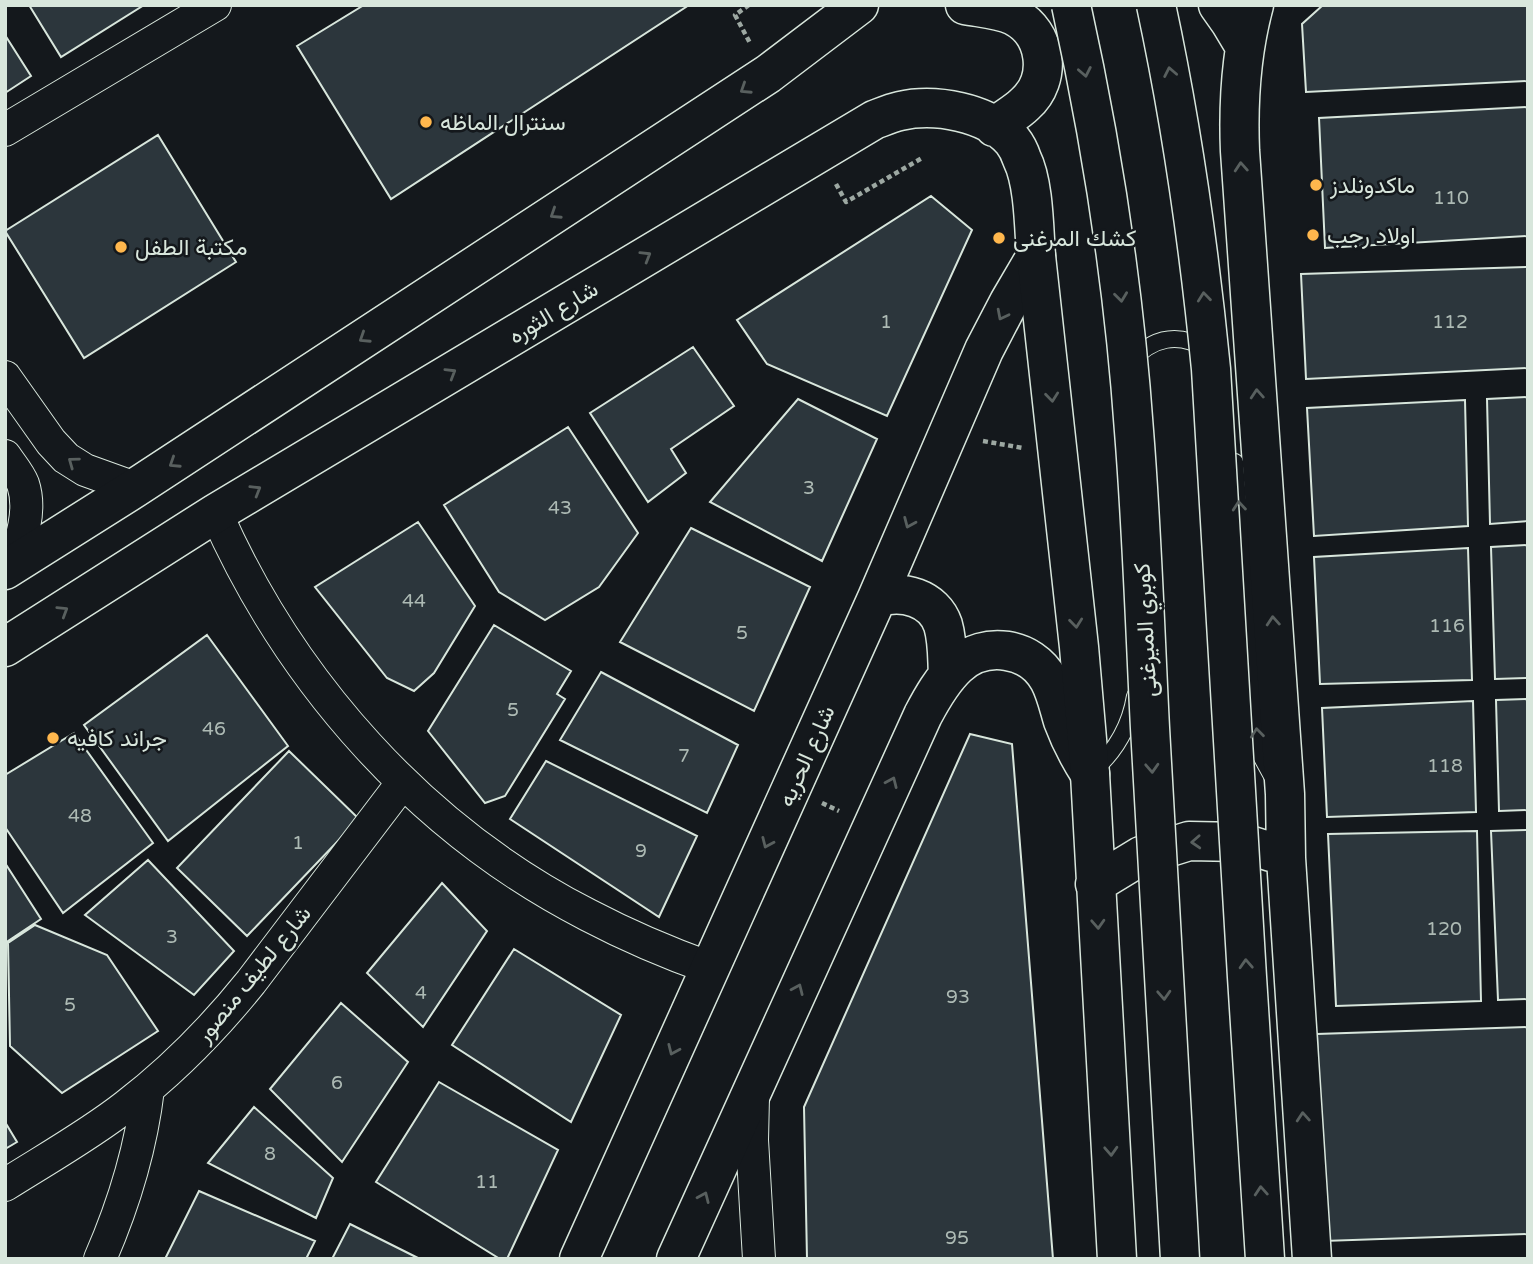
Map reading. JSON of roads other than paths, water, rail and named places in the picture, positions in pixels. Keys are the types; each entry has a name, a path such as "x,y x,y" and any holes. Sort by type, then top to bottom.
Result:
{"main road":[{"path":"790,56 822,5"},
{"path":"9,568 756,82 859,5"},
{"path":"965,5 1012,15 1026,24 1042,50 1044,66 1035,93 1026,104 994,127"},
{"name":"كوبري الميرغنى","path":"1071,5 1108,202 1121,292 1134,428 1180,1259"},
{"path":"1156,5 1188,177 1211,369 1265,1259"},
{"path":"1218,5 1245,47"},
{"path":"1254,5 1245,47 1239,109 1241,165 1285,794 1286,858 1312,1259"},
{"name":"شارع الثوره","path":"5,647 216,513 874,120 899,111 925,108 950,110 973,116 994,127 1012,141 1024,162 1032,198 1090,774 1117,1259"},
{"name":"شارع الحريه","path":"579,1259 877,598 992,334 1037,256"},
{"path":"877,598 892,594 908,595 923,601 935,612 944,634 948,676"},
{"path":"676,1259 923,715 948,676 964,661 983,652 1012,651 1032,661 1041,669 1053,688 1064,725 1090,774"},
{"path":"1096,884 1140,856 1189,841 1240,842 1286,858"}],"street":[{"path":"5,130 215,5"},
{"path":"5,377 51,442 66,458 85,470 135,488"},
{"path":"5,456 23,484 27,502 21,541 9,568"},
{"path":"216,513 251,586 296,657 346,722 403,782 472,841 547,892 626,934 710,968"},
{"name":"شارع لطيف منصور","path":"5,1185 125,1107 192,1049 232,1006 403,782"},
{"path":"754,1085 752,1140 759,1259"},
{"path":"100,1259 124,1201 135,1164 148,1089"}],"lane":[{"path":"1090,774 1117,746 1133,709 1136,689 1121,382 1128,365 1141,351 1158,342 1176,338 1195,342 1211,352 1223,367 1226,376"},
{"path":"1234,440 1258,742 1268,770 1285,794"}],"place":[{"name":"سنترال الماظه","path":"426,122"},
{"name":"ماكدونلدز","path":"1316,185"},
{"name":"اولاد رجب","path":"1313,235"},
{"name":"كشك المرغنى","path":"999,238"},
{"name":"مكتبة الطفل","path":"121,247"},
{"name":"جراند كافيه","path":"53,738"}]}
